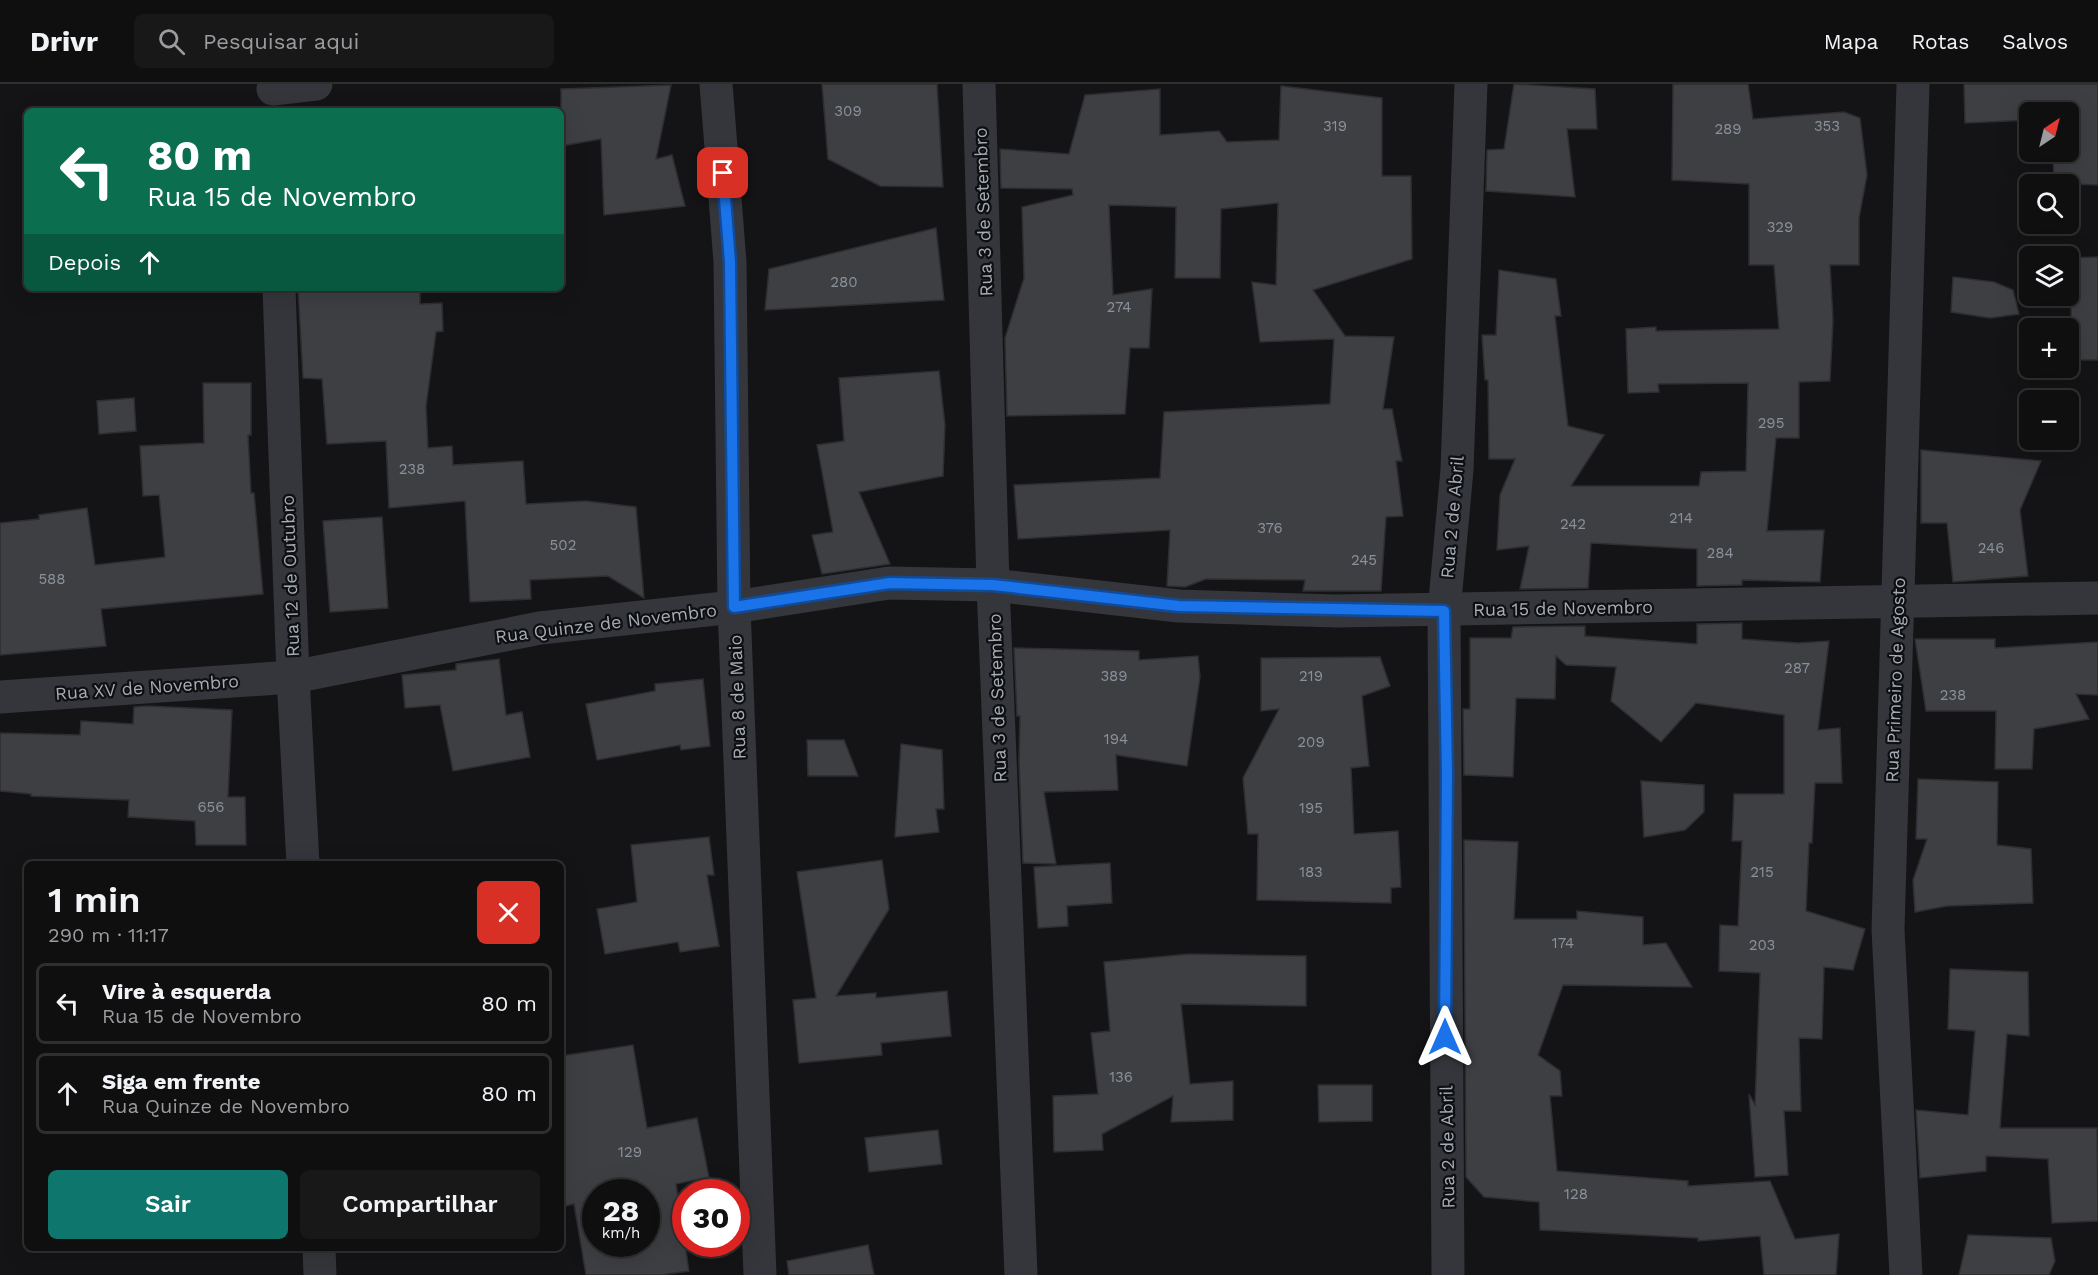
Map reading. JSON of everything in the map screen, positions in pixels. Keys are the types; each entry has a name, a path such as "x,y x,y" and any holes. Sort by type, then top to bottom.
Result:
{"street":[{"path":"274,95 316,84"},
{"name":"Rua 8 de Maio","path":"716,84 730,262 734,607 760,1275"},
{"name":"Rua 3 de Setembro","path":"979,84 993,585 1021,1275"},
{"name":"Rua 2 de Abril","path":"1448,1275 1444,611 1457,470 1471,84"},
{"name":"Rua Primeiro de Agosto","path":"1906,1275 1888,930 1913,84"},
{"name":"Rua 12 de Outubro","path":"279,291 293,677 303,861"},
{"name":"Rua Quinze de Novembro","path":"293,677 540,628 734,607 890,583 993,585"},
{"name":"Rua 15 de Novembro","path":"993,585 1179,606 1444,611 2098,598"},
{"name":"Rua XV de Novembro","path":"0,698 293,677"},
{"path":"319,1251 320,1275"}],"building":[{"path":"822,84 937,84 943,187 880,186 828,159"},
{"path":"1514,84 1595,89 1597,129 1567,129 1575,197 1486,191 1487,150 1504,149"},
{"path":"1673,84 1748,84 1753,119 1844,112 1860,118 1867,175 1859,218 1859,265 1830,265 1833,320 1830,381 1799,382 1799,438 1776,438 1767,531 1824,530 1820,582 1742,580 1742,585 1697,586 1697,549 1591,543 1588,588 1520,589 1529,546 1497,550 1500,495 1515,459 1489,459 1488,380 1485,380 1482,335 1496,335 1499,270 1556,279 1561,316 1555,316 1568,426 1604,435 1571,486 1699,486 1701,472 1746,471 1748,383 1658,384 1659,392 1628,393 1626,329 1656,327 1656,331 1779,329 1774,265 1749,265 1749,184 1672,180"},
{"path":"1964,84 2098,84 2098,185 2079,184 2079,174 2054,174 2053,162 2079,162 2079,102 2019,102 2019,121 1965,123"},
{"path":"671,85 656,159 672,155 685,206 604,215 601,139 564,145 564,108 561,108 561,89"},
{"path":"1281,86 1382,98 1382,176 1411,176 1412,259 1313,290 1345,336 1394,337 1383,409 1392,409 1402,461 1396,461 1403,516 1386,517 1381,591 1303,591 1305,580 1206,579 1185,587 1167,586 1170,530 1018,539 1014,485 1160,478 1164,412 1330,404 1334,339 1260,342 1252,282 1276,285 1278,203 1221,209 1220,278 1175,278 1176,207 1109,205 1113,295 1152,289 1149,348 1130,348 1125,414 1007,416 1005,338 1024,278 1022,207 1073,195 1072,189 1001,188 1000,149 1069,154 1085,95 1160,89 1160,135 1219,131 1227,142 1279,140"},
{"path":"936,228 944,300 765,310 769,269"},
{"path":"2098,257 2098,360 2079,360 2079,318 2071,318 2071,306 2079,306 2079,258"},
{"path":"1953,277 1994,282 2013,290 2019,314 1990,318 1951,312"},
{"path":"298,291 420,291 420,304 442,303 443,331 436,332 426,406 428,448 452,446 453,465 523,461 526,504 586,501 636,507 644,598 608,576 530,580 531,599 470,602 465,501 389,508 386,441 327,444 322,379 303,378"},
{"path":"939,371 945,425 943,476 859,492 890,564 822,574 812,535 833,532 817,445 844,441 839,378"},
{"path":"203,383 251,383 251,435 248,435 251,493 254,493 263,594 101,609 106,646 0,655 0,523 39,519 39,515 87,508 95,565 165,557 159,495 143,496 140,446 204,443"},
{"path":"134,398 136,431 99,434 97,401"},
{"path":"1921,450 2041,461 2020,510 2028,576 1953,582 1947,523 1921,523"},
{"path":"382,517 388,608 330,612 323,521"},
{"path":"1742,623 1742,639 1798,643 1829,641 1818,730 1840,728 1842,783 1815,783 1806,911 1865,929 1853,970 1824,967 1822,1039 1799,1038 1801,1111 1784,1111 1788,1175 1755,1177 1749,1094 1755,1105 1760,973 1719,971 1720,925 1738,926 1742,841 1732,841 1734,794 1784,794 1784,715 1696,703 1661,742 1611,701 1616,667 1566,665 1556,656 1555,699 1516,698 1513,777 1464,775 1463,709 1470,709 1470,638 1511,638 1513,627 1585,626 1585,636 1697,644 1697,624"},
{"path":"1915,639 1995,639 1995,648 2098,642 2098,695 2076,694 2089,719 2034,729 2032,769 1995,769 1996,711 1926,711"},
{"path":"1014,648 1139,651 1139,660 1198,656 1200,677 1187,766 1116,755 1118,790 1044,792 1056,864 1023,863 1019,762 1020,716 1017,716"},
{"path":"1380,657 1390,686 1362,696 1369,766 1351,768 1354,834 1398,831 1401,887 1391,888 1391,903 1257,900 1258,834 1248,834 1243,778 1279,709 1261,711 1261,658"},
{"path":"499,659 506,715 522,712 530,757 453,771 440,705 405,708 402,675 456,670 456,664"},
{"path":"703,679 710,746 681,750 680,745 597,760 586,704 655,691 655,684"},
{"path":"134,707 232,710 228,797 245,797 246,845 196,845 195,821 128,817 129,800 31,796 31,794 0,791 0,733 80,735 81,721 133,724"},
{"path":"807,740 844,740 858,776 808,776"},
{"path":"901,744 942,750 944,809 936,809 939,832 895,837"},
{"path":"1918,779 1998,782 1997,845 2031,849 2033,903 1947,906 1915,912 1913,880 1927,839 1916,839"},
{"path":"1641,781 1704,785 1704,812 1685,830 1644,837"},
{"path":"709,837 714,875 707,875 719,946 680,952 678,942 605,954 597,909 637,902 631,845"},
{"path":"1464,840 1518,842 1514,919 1577,919 1577,911 1643,917 1643,945 1666,943 1692,987 1563,985 1538,1055 1560,1071 1562,1096 1550,1096 1557,1171 1688,1181 1688,1186 1770,1181 1795,1239 1839,1234 1836,1275 1764,1275 1760,1236 1698,1241 1698,1238 1540,1230 1539,1202 1484,1197 1466,1177"},
{"path":"882,860 889,909 836,996 876,993 876,998 947,991 951,1036 881,1043 882,1055 799,1063 793,1000 816,998 797,872"},
{"path":"1110,863 1112,903 1067,906 1068,926 1038,928 1034,867"},
{"path":"1190,954 1306,956 1306,1006 1181,1004 1190,1084 1233,1081 1233,1120 1171,1122 1173,1096 1102,1134 1103,1150 1054,1152 1053,1096 1098,1094 1091,1033 1110,1031 1104,962"},
{"path":"1950,969 2028,972 2029,1036 2007,1034 2000,1128 2097,1128 2098,1221 2052,1223 2048,1159 1986,1156 1986,1171 1920,1178 1916,1110 1968,1115 1975,1031 1948,1029"},
{"path":"633,1045 647,1128 697,1118 709,1177 672,1179 672,1257 687,1257 689,1271 661,1275 586,1275 583,1257 660,1257 660,1179 582,1179 582,1251 574,1204 564,1206 564,1056"},
{"path":"1318,1085 1372,1085 1372,1121 1319,1122"},
{"path":"938,1130 942,1164 869,1172 865,1138"},
{"path":"1968,1235 2051,1238 2055,1261 2049,1275 1959,1275"},
{"path":"868,1245 874,1275 789,1275 787,1261"}],"route":[{"path":"723,173 730,262 734,607 890,583 993,585 1179,606 1336,611 1444,611 1447,774 1445,1037"}]}
